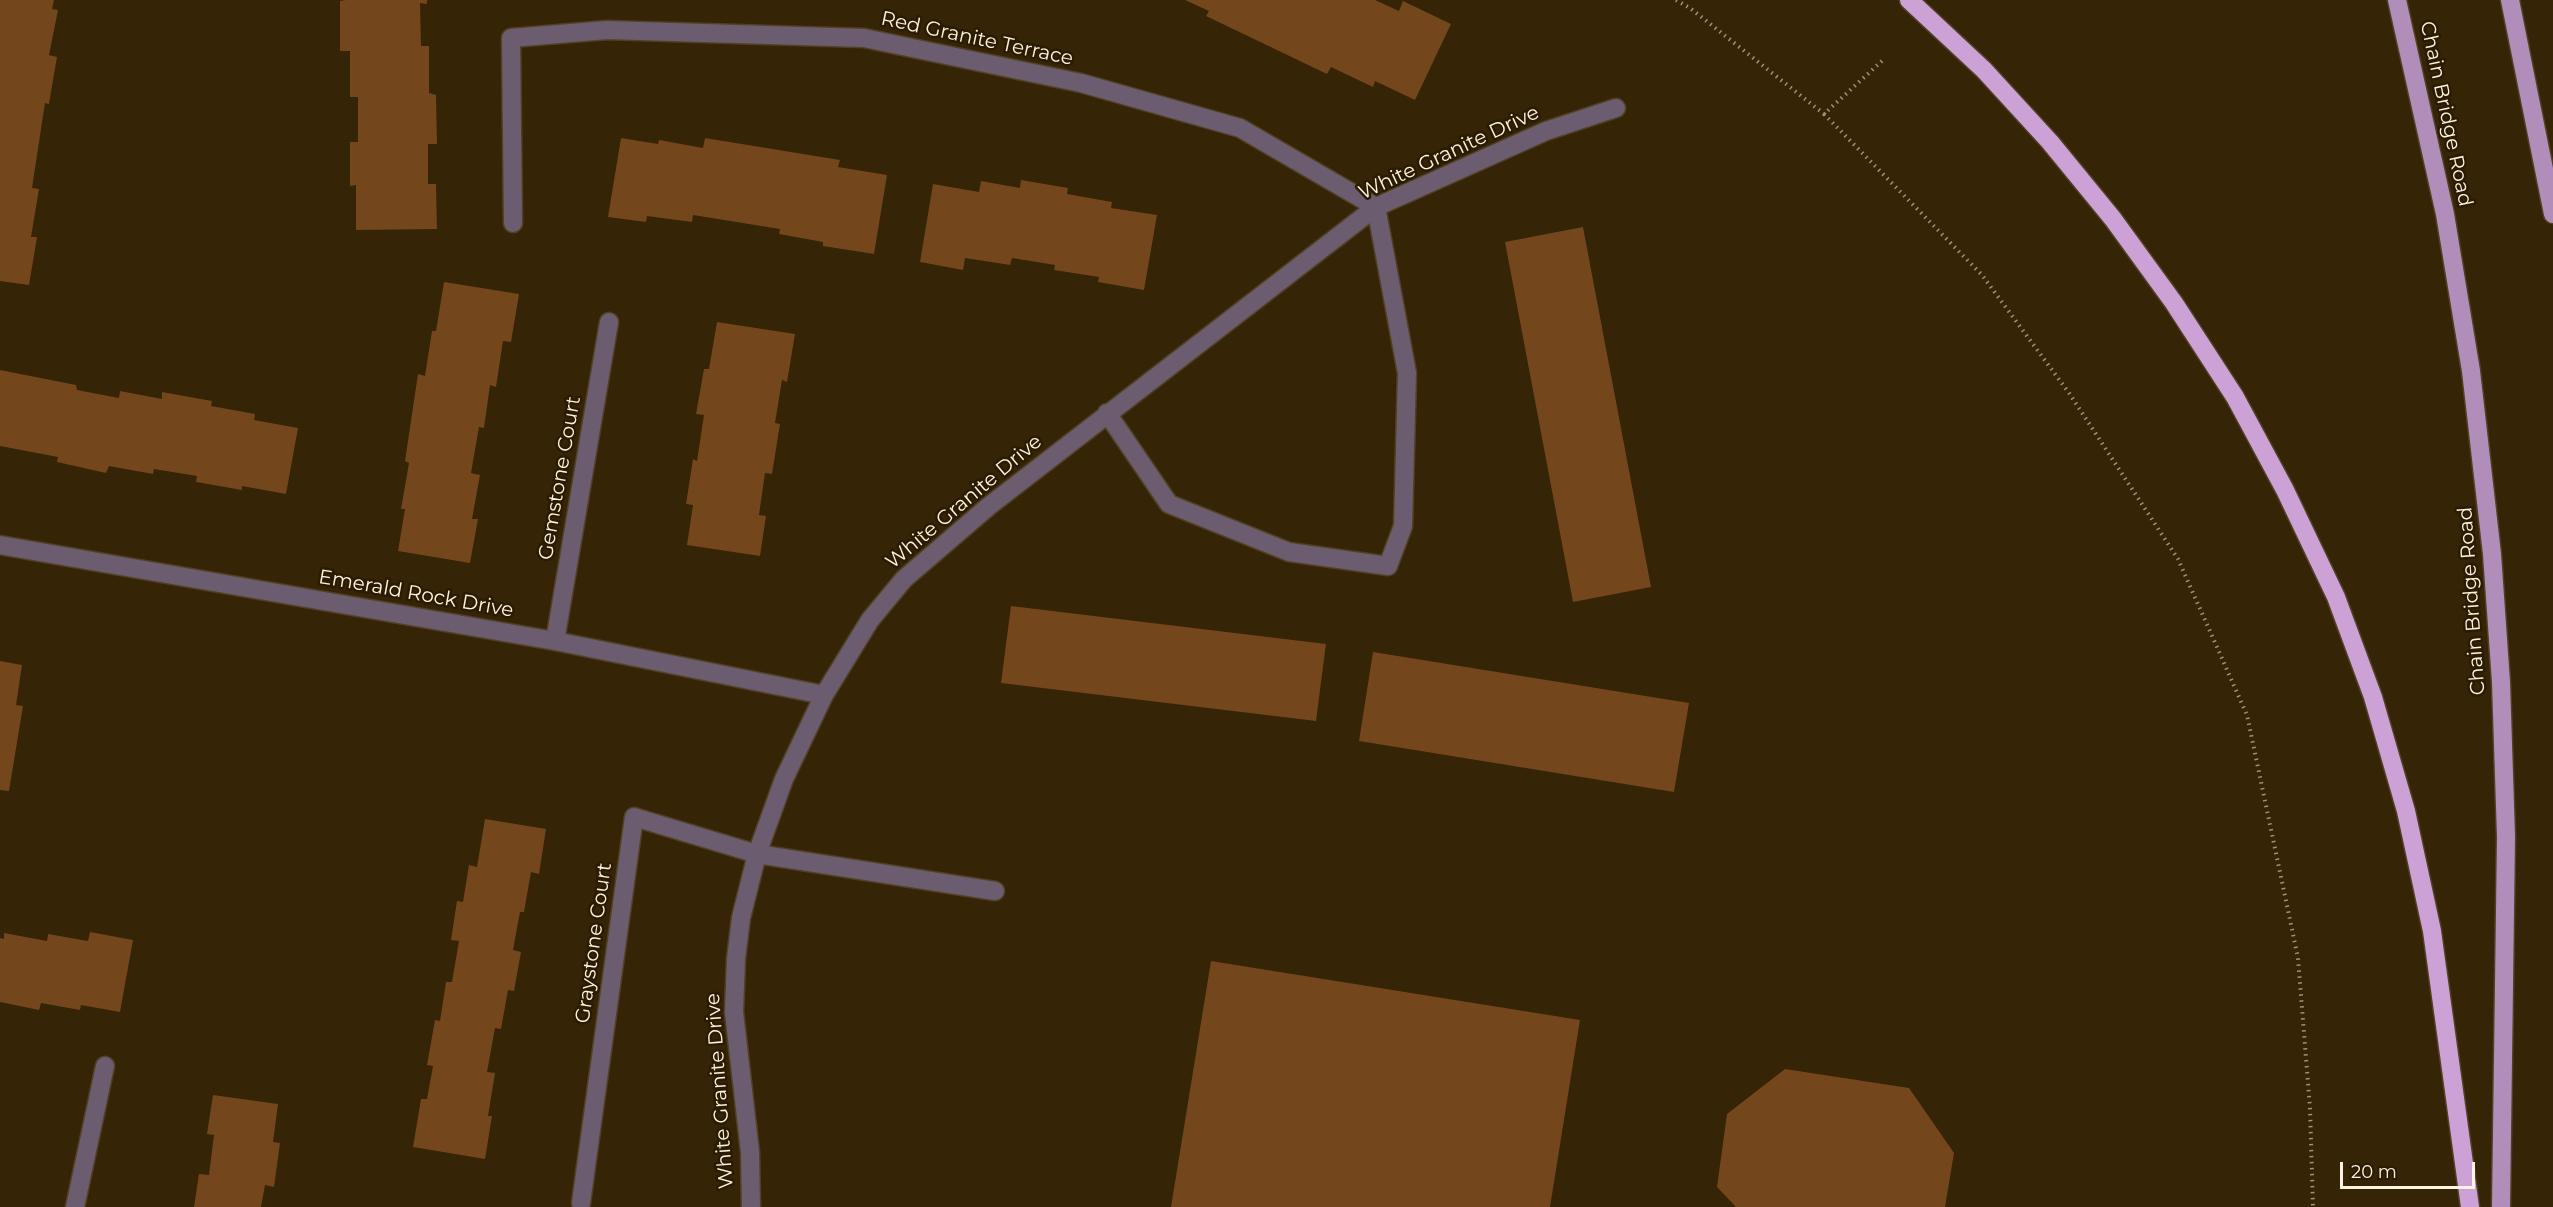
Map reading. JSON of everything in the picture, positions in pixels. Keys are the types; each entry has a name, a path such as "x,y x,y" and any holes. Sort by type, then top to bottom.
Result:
{"highway":[{"path":"1909,0 1984,70 2050,142 2113,219 2174,303 2235,397 2285,490 2336,597 2373,697 2406,811 2432,931 2470,1207"}],"main road":[{"name":"Chain Bridge Road","path":"2397,0 2448,236 2475,403 2492,554 2501,682 2506,837 2501,1207"},
{"path":"2510,0 2553,214"}],"street":[{"name":"Red Granite Terrace","path":"513,223 511,38 608,30 864,38 1081,83 1240,128 1376,207"},
{"name":"White Granite Drive","path":"751,1207 750,1152 734,1012 736,959 741,918 757,854 784,779 824,695 870,620 904,579 989,506 1376,207 1546,131 1616,108"},
{"path":"1107,413 1169,504 1289,552 1388,567 1403,526 1407,373 1376,207"},
{"name":"Gemstone Court","path":"555,641 609,322"},
{"name":"Emerald Rock Drive","path":"0,545 555,641 824,695"},
{"name":"Graystone Court","path":"581,1203 634,817 757,854"},
{"path":"757,854 995,891"},
{"path":"75,1207 105,1066"}],"path":[{"path":"1676,0 1690,8 1824,114 1982,275 2069,393 2178,559 2247,715 2298,958 2310,1108 2313,1207"},
{"path":"1824,114 1882,61"}],"building":[{"path":"0,0 54,0 52,9 58,10 49,55 57,57 49,104 45,103 32,188 39,189 31,237 37,237 29,285 0,281"},
{"path":"427,0 427,4 420,3 421,46 429,46 429,93 436,95 437,144 428,144 428,184 436,184 437,229 356,230 356,185 350,186 350,142 358,142 358,97 350,97 350,51 340,51 340,1"},
{"path":"1185,0 1375,0 1399,11 1403,1 1451,24 1415,100 1375,81 1373,87 1331,67 1327,74 1206,16 1209,11"},
{"path":"621,138 658,144 659,140 703,148 705,138 840,160 838,167 887,175 874,254 823,246 823,242 779,234 780,229 693,215 692,222 647,216 646,222 608,217"},
{"path":"1021,180 1068,188 1067,194 1112,202 1111,208 1157,215 1144,290 1098,282 1099,277 1054,270 1055,265 1012,258 1010,265 965,258 963,270 920,262 933,184 979,192 981,181 1020,188"},
{"path":"1583,227 1651,587 1573,602 1505,242"},
{"path":"444,282 519,294 511,342 503,341 496,387 490,385 484,428 479,427 471,473 480,475 472,519 478,519 470,563 398,551 405,509 401,509 409,463 405,461 418,374 425,376 432,331 436,331"},
{"path":"717,322 795,334 787,382 782,380 775,423 780,424 772,474 765,473 759,515 766,516 760,556 687,545 693,505 686,504 693,459 697,461 704,415 696,414 704,369 709,369"},
{"path":"0,370 76,385 77,390 119,398 120,391 162,399 162,392 212,401 211,406 255,414 254,420 298,428 286,494 242,486 242,490 196,482 197,476 154,469 153,474 109,466 106,473 57,462 58,457 0,446"},
{"path":"1011,606 1326,644 1316,721 1001,683"},
{"path":"1373,652 1689,703 1674,792 1359,741"},
{"path":"0,661 22,665 16,705 23,706 9,791 0,790"},
{"path":"485,819 546,829 539,874 531,872 524,912 520,912 513,950 521,952 514,991 508,990 501,1029 495,1028 487,1072 495,1073 488,1116 492,1116 485,1159 413,1147 421,1099 427,1099 433,1066 427,1065 435,1020 440,1021 446,982 452,982 459,941 451,940 457,901 463,902 469,865 477,867"},
{"path":"90,932 133,940 120,1012 81,1005 80,1010 41,1003 39,1010 0,1002 0,938 4,939 4,933 47,941 48,934 88,941"},
{"path":"1211,961 1580,1020 1550,1207 1171,1207"},
{"path":"1785,1069 1909,1088 1954,1153 1945,1207 1736,1207 1717,1187 1727,1114"},
{"path":"213,1095 278,1104 273,1142 280,1143 274,1187 265,1185 261,1207 194,1207 199,1174 209,1175 214,1135 207,1134"}]}
